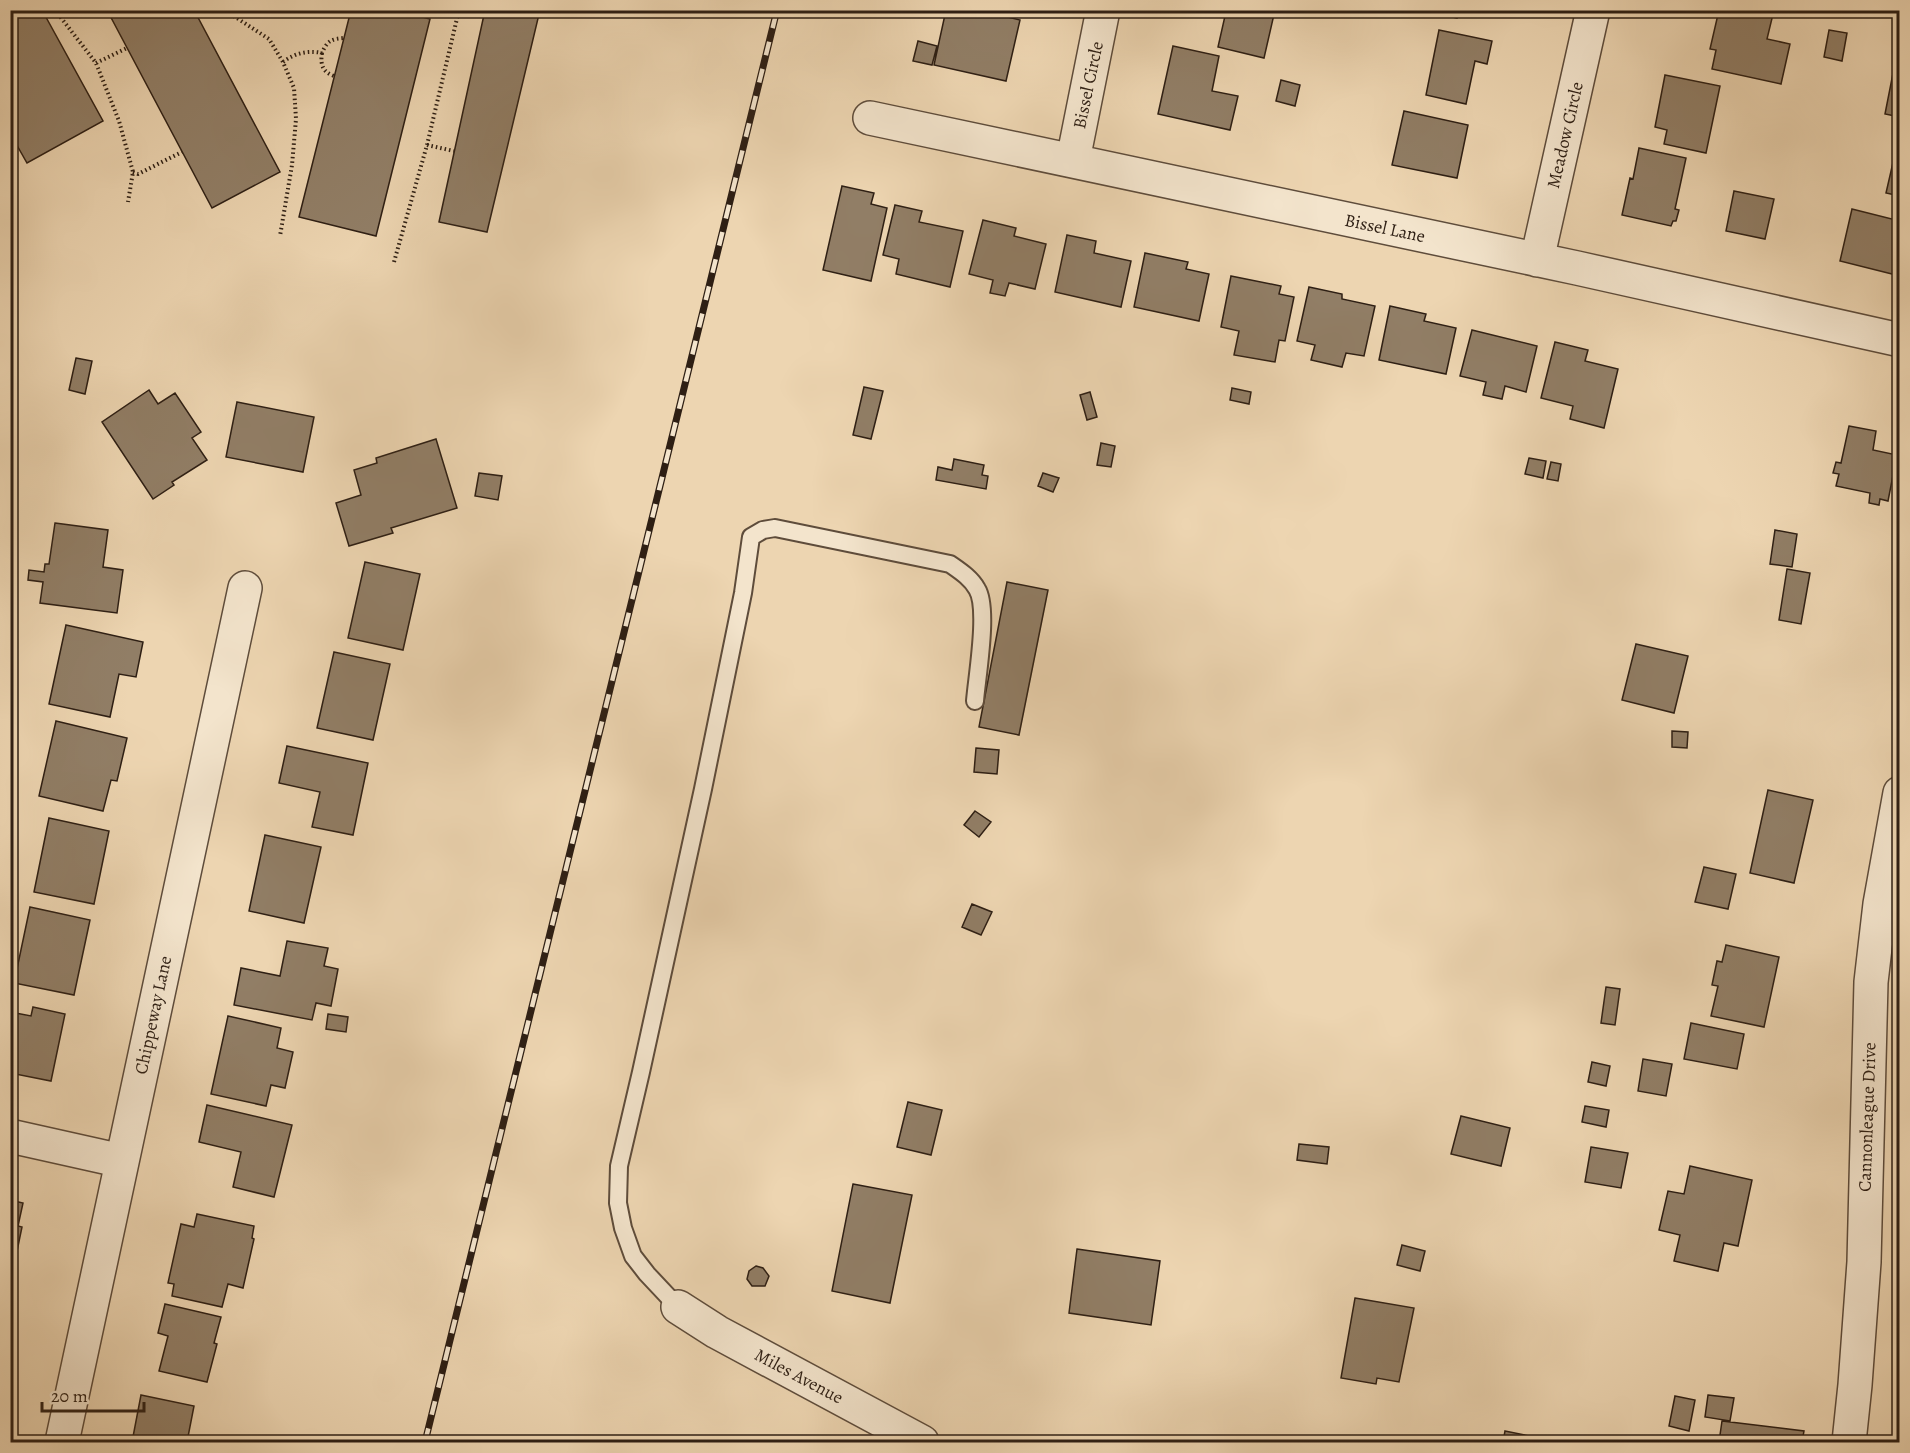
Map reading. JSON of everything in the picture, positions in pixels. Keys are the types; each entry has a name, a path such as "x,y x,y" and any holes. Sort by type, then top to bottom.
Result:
{"street":[{"name":"Bissel Circle","path":"1073,160 1103,10"},
{"name":"Meadow Circle","path":"1538,260 1593,10"},
{"name":"Bissel Lane","path":"870,118 1538,260 1899,340"},
{"name":"Chippeway Lane","path":"62,1443 245,588"},
{"name":"Cannonleague Drive","path":"1849,1443 1863,1262 1871,982 1880,904 1899,793"},
{"path":"10,1136 122,1161"},
{"name":"Miles Avenue","path":"678,1307 717,1332 922,1443"}],"lane":[{"path":"678,1307 633,1256 623,1228 618,1203 619,1166 700,801 751,537 763,530 775,528 950,564 964,573 978,590 983,609 975,701"}],"path":[{"path":"55,10 96,63 119,121 133,172 128,202"},
{"path":"226,11 255,14 282,10"},
{"path":"394,262 459,10"},
{"path":"226,11 269,39 283,62 294,88 296,118 292,165 280,236"},
{"path":"334,76 325,73 322,67 322,53 326,43 333,39 344,38"},
{"path":"96,63 127,48"},
{"path":"283,62 302,52 322,53"},
{"path":"426,145 454,151"},
{"path":"133,172 138,174 182,152"}],"building":[{"path":"10,10 42,10 103,121 27,163 10,133"},
{"path":"107,10 194,10 280,172 212,208"},
{"path":"351,10 396,10 430,19 376,236 299,217"},
{"path":"485,10 540,10 487,232 439,222"},
{"path":"946,10 979,10 1020,20 1006,81 934,65"},
{"path":"1215,10 1275,10 1264,58 1218,47 1225,16 1214,13"},
{"path":"1423,10 1459,10 1457,18"},
{"path":"1719,10 1774,10 1767,39 1790,44 1781,84 1712,69 1716,50 1710,49"},
{"path":"1439,30 1492,41 1487,64 1475,61 1466,104 1426,95"},
{"path":"1829,30 1847,33 1842,61 1824,57"},
{"path":"918,41 937,46 932,65 913,61"},
{"path":"1173,46 1219,56 1212,91 1238,96 1230,130 1158,114"},
{"path":"1894,68 1900,69 1900,117 1885,114"},
{"path":"1665,75 1720,86 1706,153 1664,144 1667,130 1655,127"},
{"path":"1281,80 1300,85 1295,106 1276,101"},
{"path":"1404,111 1468,125 1457,178 1392,165"},
{"path":"1900,132 1900,196 1886,193"},
{"path":"1639,148 1686,158 1675,209 1679,210 1676,221 1673,221 1671,226 1622,215 1630,178 1633,179"},
{"path":"842,186 874,193 871,204 887,208 871,281 823,270"},
{"path":"1734,191 1774,199 1765,239 1726,231"},
{"path":"895,205 922,211 919,222 963,231 950,287 896,274 899,259 883,255"},
{"path":"1852,209 1900,221 1900,276 1840,261"},
{"path":"983,220 1016,228 1014,236 1046,244 1035,289 1009,283 1005,296 990,293 993,280 969,274"},
{"path":"1067,235 1096,241 1094,253 1131,261 1121,307 1055,292"},
{"path":"1145,253 1188,262 1186,269 1209,274 1199,321 1134,307"},
{"path":"1231,276 1281,286 1279,294 1294,297 1285,341 1279,340 1275,362 1234,355 1239,331 1221,327"},
{"path":"1309,287 1342,294 1342,299 1375,306 1364,356 1346,353 1342,367 1311,360 1315,345 1297,341"},
{"path":"1390,306 1426,314 1424,321 1456,328 1446,374 1379,360"},
{"path":"1472,330 1537,346 1526,392 1505,386 1502,399 1483,395 1486,382 1460,376"},
{"path":"1555,342 1588,350 1585,361 1618,369 1604,428 1570,419 1573,406 1541,398"},
{"path":"76,358 92,361 85,394 69,390"},
{"path":"864,387 883,391 871,439 853,435"},
{"path":"1232,388 1251,392 1249,404 1230,400"},
{"path":"149,390 158,404 175,393 201,432 192,438 207,460 172,482 174,485 153,499 102,422"},
{"path":"1090,392 1097,417 1087,420 1080,395"},
{"path":"237,402 314,417 303,472 226,457"},
{"path":"1849,426 1876,431 1873,450 1897,455 1888,501 1880,499 1879,505 1869,503 1870,493 1836,486 1839,474 1833,473 1836,462 1841,463"},
{"path":"436,439 457,508 391,528 393,533 349,546 336,503 361,495 354,470 377,463 376,458"},
{"path":"1101,443 1115,446 1111,467 1097,465"},
{"path":"1529,458 1546,461 1543,478 1525,474"},
{"path":"954,459 984,465 982,475 988,476 986,489 936,480 938,467 952,470"},
{"path":"1551,462 1561,464 1558,481 1547,479"},
{"path":"479,473 502,476 498,500 475,496"},
{"path":"1043,473 1059,478 1053,492 1038,486"},
{"path":"55,523 108,530 103,567 123,570 117,613 40,603 43,582 28,580 29,570 44,572 45,564 49,564"},
{"path":"1775,530 1797,534 1792,567 1770,564"},
{"path":"365,562 420,574 403,650 348,638"},
{"path":"1787,569 1810,573 1801,624 1779,620"},
{"path":"1007,582 1048,590 1019,735 979,727"},
{"path":"66,625 143,642 136,677 119,674 110,717 49,704"},
{"path":"1636,644 1688,656 1674,713 1622,700"},
{"path":"334,652 390,664 373,740 317,728"},
{"path":"56,721 127,738 117,781 111,780 103,811 39,796"},
{"path":"1672,731 1688,732 1687,748 1672,747"},
{"path":"287,746 368,763 353,835 312,827 320,792 279,783"},
{"path":"976,748 999,750 997,774 974,772"},
{"path":"1768,790 1813,800 1794,883 1750,873"},
{"path":"975,811 991,822 979,837 964,825"},
{"path":"49,818 109,831 94,904 34,892"},
{"path":"265,835 321,847 304,923 249,911"},
{"path":"1704,867 1736,874 1728,909 1695,902"},
{"path":"972,904 992,912 981,935 962,927"},
{"path":"30,907 90,920 74,995 14,983"},
{"path":"287,941 328,948 324,966 338,969 331,1006 316,1003 312,1020 234,1005 241,968 280,976"},
{"path":"1726,945 1779,957 1764,1027 1711,1016 1718,986 1712,985 1717,961 1722,962"},
{"path":"1606,987 1620,989 1615,1025 1601,1023"},
{"path":"33,1007 65,1014 51,1081 10,1073 10,1012 31,1016"},
{"path":"328,1014 348,1017 346,1032 326,1029"},
{"path":"228,1016 281,1028 277,1048 293,1052 285,1088 271,1085 266,1106 211,1094"},
{"path":"1691,1023 1744,1034 1737,1069 1684,1059"},
{"path":"1643,1059 1672,1064 1666,1096 1638,1091"},
{"path":"1592,1062 1610,1066 1606,1086 1588,1082"},
{"path":"908,1102 942,1110 931,1155 897,1147"},
{"path":"207,1105 292,1125 274,1197 233,1187 241,1152 199,1142"},
{"path":"1585,1106 1609,1110 1606,1127 1582,1122"},
{"path":"1461,1116 1510,1128 1501,1166 1451,1154"},
{"path":"1299,1144 1329,1147 1327,1164 1297,1160"},
{"path":"1591,1147 1628,1153 1621,1188 1585,1182"},
{"path":"1690,1166 1752,1180 1738,1246 1724,1243 1718,1271 1674,1261 1680,1235 1659,1230 1668,1191 1684,1194"},
{"path":"853,1184 912,1195 890,1303 832,1291"},
{"path":"10,1200 23,1203 18,1226 22,1227 11,1280"},
{"path":"197,1214 254,1226 252,1238 254,1239 243,1288 228,1284 222,1307 172,1296 174,1284 168,1283 181,1224 194,1227"},
{"path":"1402,1245 1425,1251 1420,1271 1397,1265"},
{"path":"1077,1249 1160,1261 1151,1325 1069,1313"},
{"path":"756,1266 763,1268 769,1276 765,1286 752,1286 747,1279 749,1271"},
{"path":"1355,1298 1414,1308 1399,1382 1377,1378 1376,1384 1341,1378"},
{"path":"165,1304 221,1317 207,1382 159,1371 168,1336 158,1333"},
{"path":"141,1395 194,1406 187,1442 132,1442"},
{"path":"1708,1395 1734,1398 1730,1421 1705,1417"},
{"path":"1675,1396 1695,1400 1689,1431 1669,1426"},
{"path":"1722,1421 1804,1431 1802,1442 1719,1442"},
{"path":"1505,1431 1558,1442 1503,1442"}],"railway":[{"path":"425,1442 777,10"}]}
